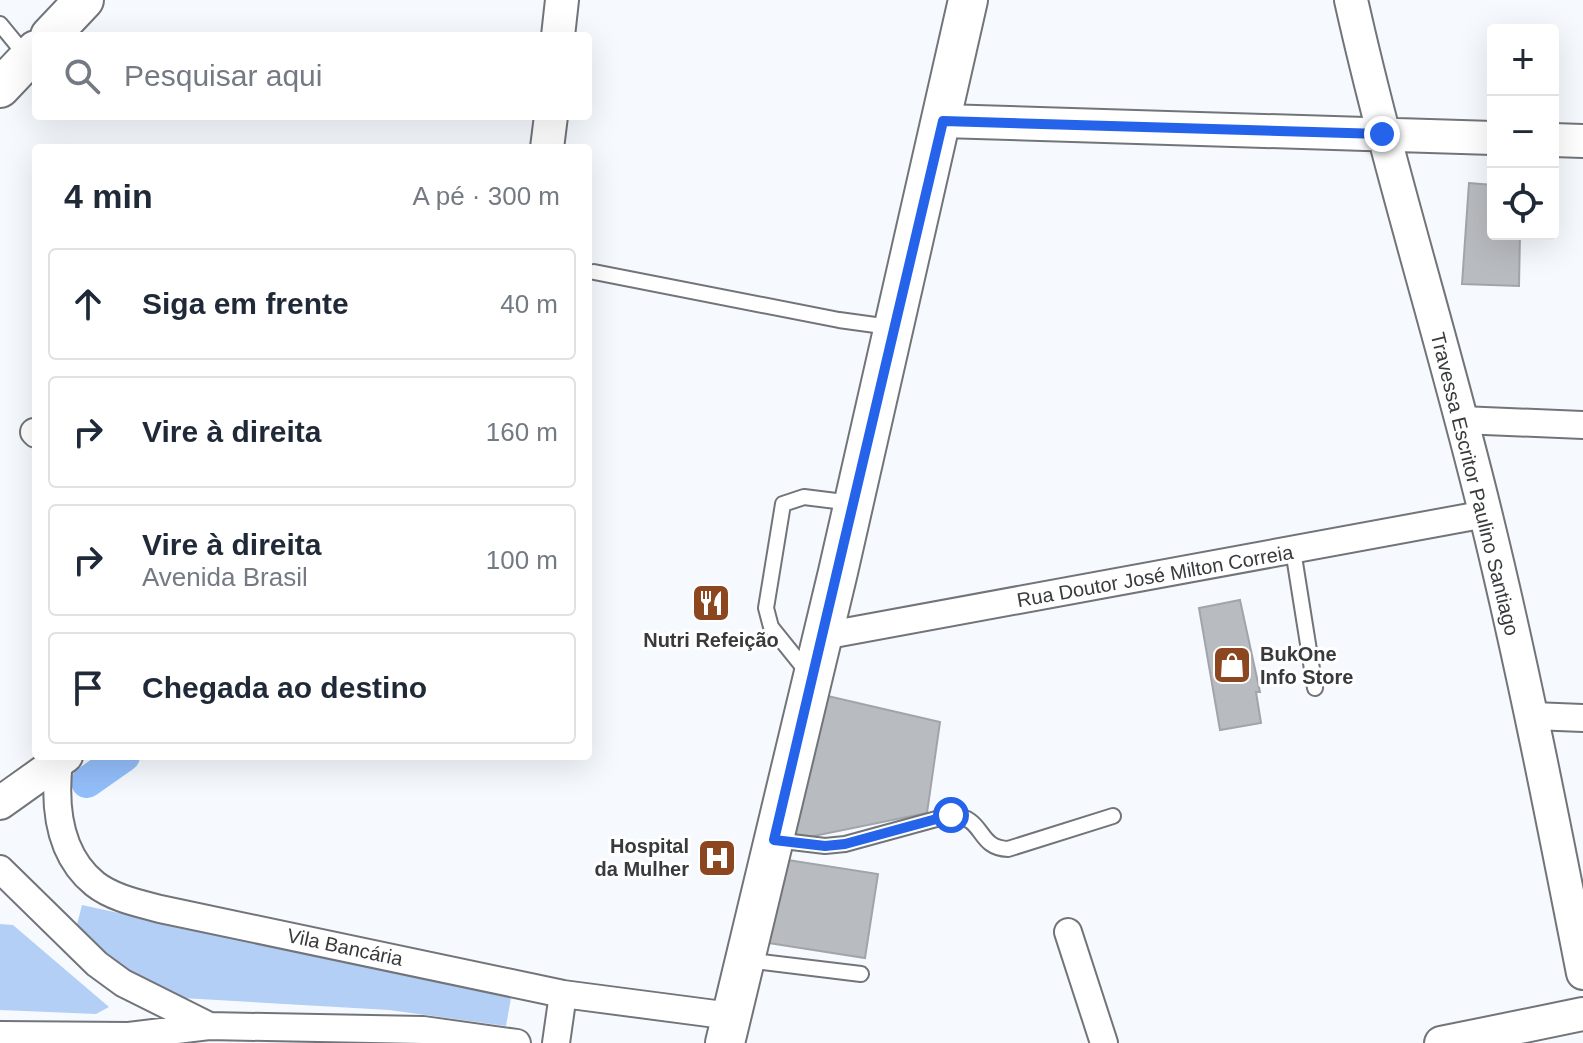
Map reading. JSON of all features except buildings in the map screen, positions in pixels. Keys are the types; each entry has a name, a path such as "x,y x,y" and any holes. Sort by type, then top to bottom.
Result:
{"main road":[{"path":"53,32 84,0"},
{"path":"728,1030 854,504 968,0"},
{"path":"0,88 32,54"}],"street":[{"path":"558,32 562,0"},
{"name":"Travessa Escritor Paulino Santiago","path":"1351,0 1382,134 1486,514 1533,716 1583,973"},
{"path":"548,144 550,120"},
{"path":"943,121 1487,138"},
{"path":"1559,140 1583,141"},
{"path":"1461,420 1583,425"},
{"name":"Rua Doutor José Milton Correia","path":"823,636 1486,514"},
{"path":"1533,716 1583,718"},
{"path":"0,803 60,760"},
{"name":"Vila Bancária","path":"63,760 55,793 64,836 75,859 94,883 119,897 160,909 728,1030"},
{"path":"0,869 10,895 97,964 123,983 209,1026"},
{"path":"1068,932 1104,1043"},
{"path":"556,1043 563,994"},
{"path":"1441,1043 1583,1014"},
{"path":"0,1035 129,1036 209,1026 423,1030 517,1043"}],"lane":[{"path":"0,24 32,44"},
{"path":"594,272 839,320 895,327"},
{"path":"813,679 771,627 766,608 783,504 804,497 854,504"},
{"path":"1293,550 1315,688"},
{"path":"774,840 825,846 845,844 951,815 975,821 987,843 996,849 1008,849 1113,816"},
{"path":"745,960 861,974"}],"shaded area":[{"path":"82,905 511,998 506,1026 389,1010 182,998 108,968 75,932"},
{"path":"0,924 13,925 109,1007 96,1014 0,1010"}],"waterway":[{"path":"87,782 118,760"}],"place":[{"name":"Nutri Refeição","path":"711,603"},
{"name":"BukOne Info Store","path":"1232,665"},
{"name":"Hospital da Mulher","path":"717,858"}],"route":[{"path":"951,815 845,844 825,846 774,840 943,121 1382,134"}]}
